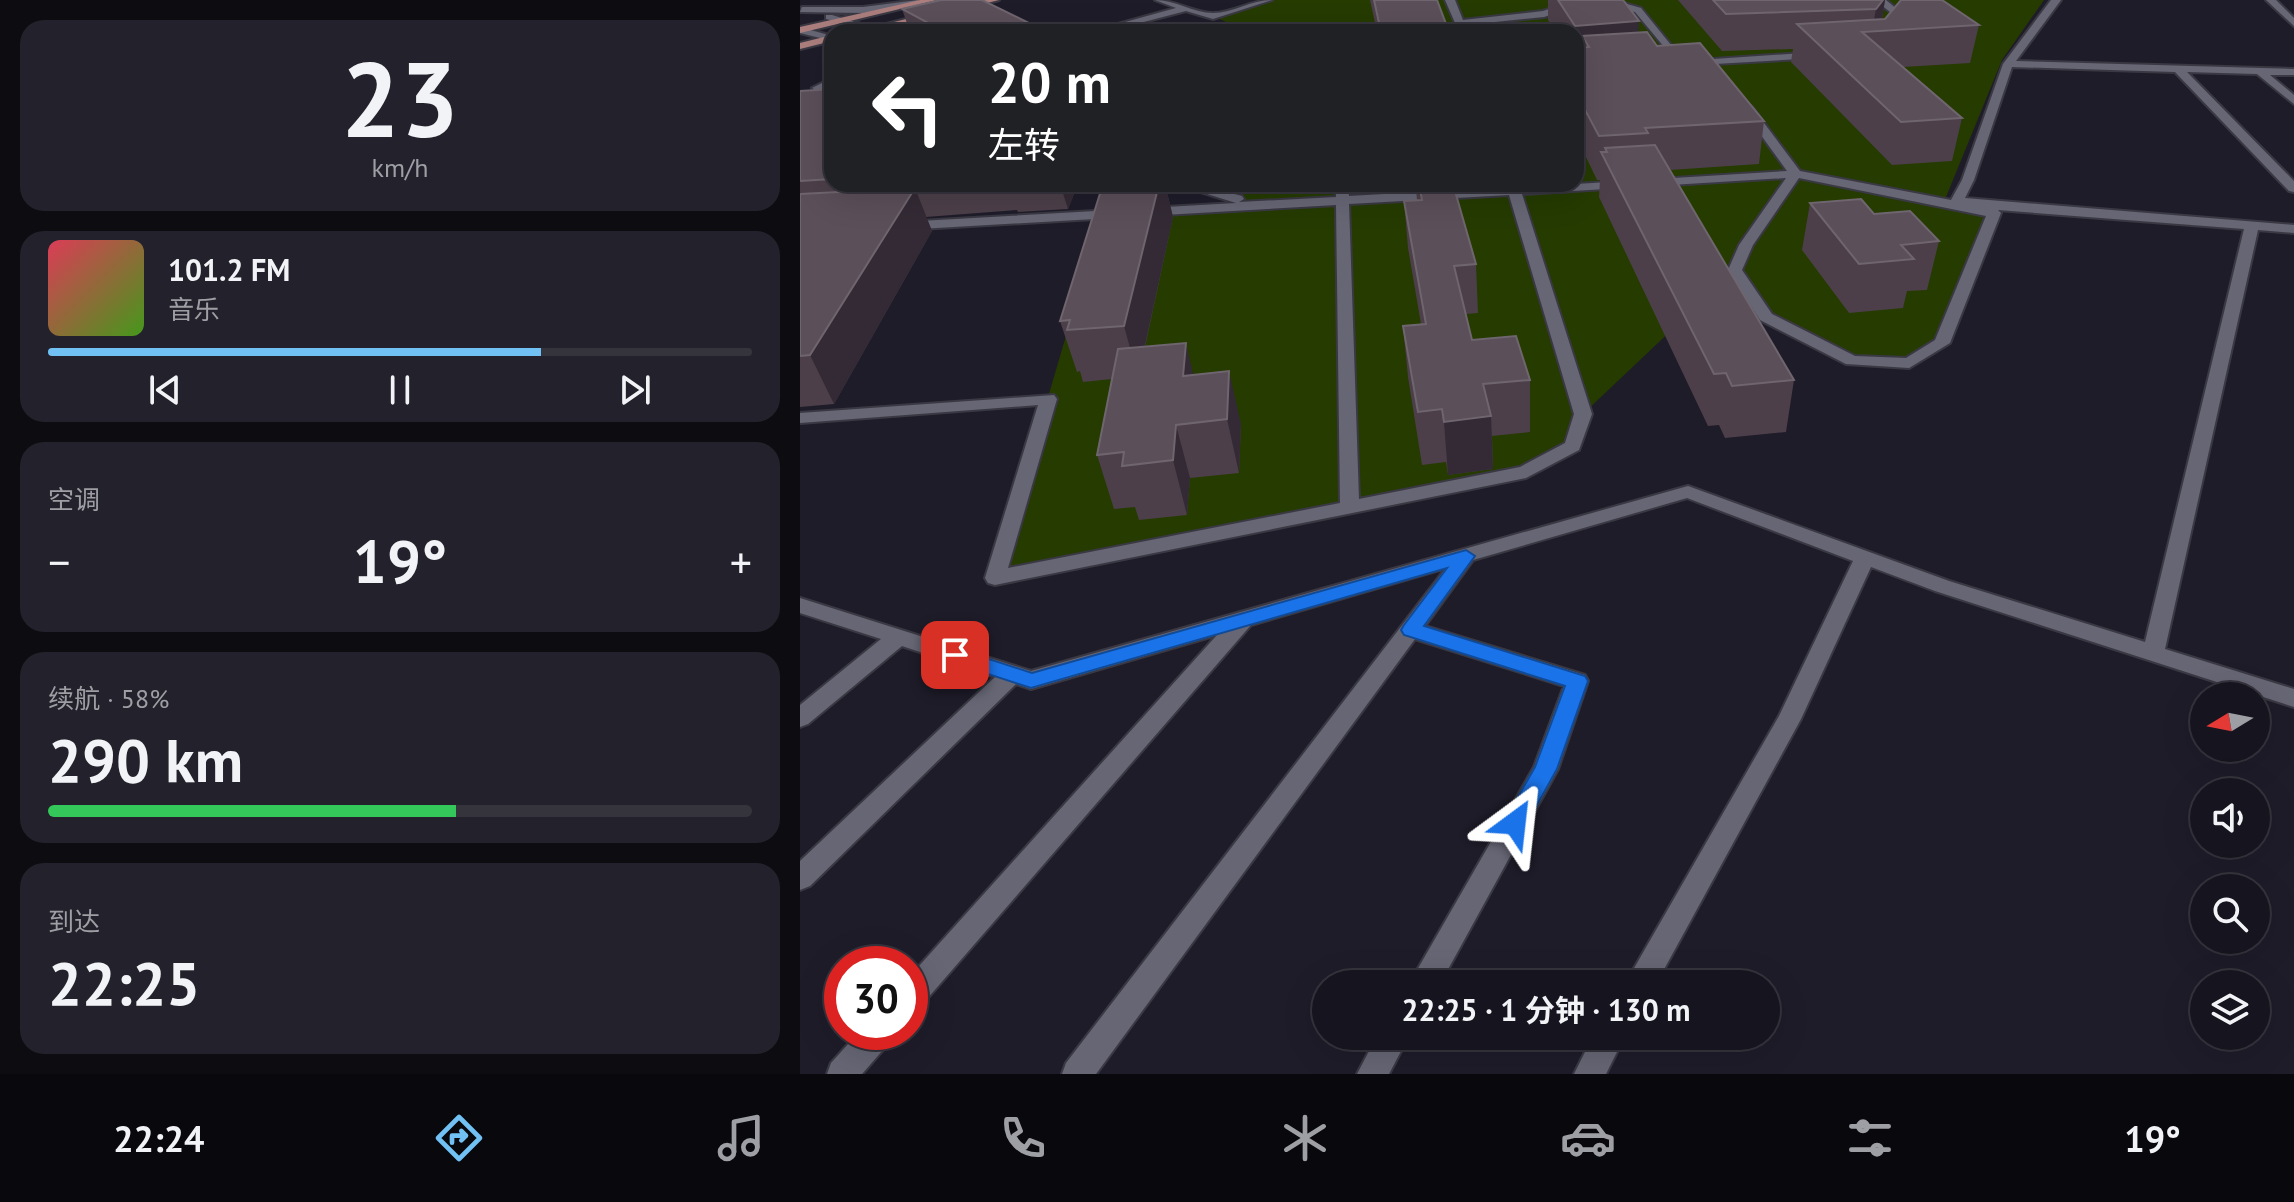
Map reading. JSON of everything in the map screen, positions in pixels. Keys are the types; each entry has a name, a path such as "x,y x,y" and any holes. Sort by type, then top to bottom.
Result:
{"main road":[{"path":"825,24 932,0"},
{"path":"893,24 994,0"},
{"path":"800,30 824,24"},
{"path":"800,46 824,41"}],"street":[{"path":"1160,0 1213,16 1267,0"},
{"path":"1450,0 1462,24"},
{"path":"1482,24 1544,14 1583,0 1620,5 1638,10 1680,63"},
{"path":"1880,0 1900,16 1882,40"},
{"path":"2056,0 2008,64 1968,180 1957,201 2294,229"},
{"path":"2271,0 2294,23"},
{"path":"801,10 863,10 918,3"},
{"path":"1125,24 1186,8"},
{"path":"801,10 855,24"},
{"path":"1182,22 1208,15"},
{"path":"800,30 824,37"},
{"path":"1665,64 1830,54"},
{"path":"1713,61 1722,73"},
{"path":"2008,64 2294,72"},
{"path":"2179,70 2294,188"},
{"path":"2260,71 2294,101"},
{"path":"1740,98 1796,174"},
{"path":"1584,183 1796,174 1994,213 1942,343 1909,363 1852,361 1766,317 1735,270 1746,245 1796,174"},
{"path":"1211,192 1257,204"},
{"path":"879,227 1257,204 1336,192"},
{"path":"1343,192 1350,507"},
{"path":"800,418 1048,399 995,578 1526,472 1573,446 1583,414 1514,192"},
{"path":"2153,654 2252,226"},
{"path":"800,605 1031,680 1688,492 1865,558 2294,698"},
{"path":"1077,1074 1466,556"},
{"path":"1648,970 1789,719 1865,558"},
{"path":"928,977 1243,620"},
{"path":"1411,630 1577,681 1546,769 1432,970"},
{"path":"800,718 898,637"},
{"path":"800,878 1012,674"},
{"path":"842,1074 863,1050"},
{"path":"1372,1074 1386,1050"},
{"path":"1589,1074 1602,1050"}],"green space":[{"path":"1267,0 2044,0 2002,60 1944,202 1994,213 1942,343 1909,363 1852,361 1766,317 1735,270 1583,414 1573,446 1526,472 995,578 1102,213 1253,203 1211,192 1584,192 1584,24 1230,24 1213,16"}],"building":[{"path":"941,0 982,0 1031,24 930,24 902,9"},
{"path":"1374,0 1437,0 1446,24 1379,24"},
{"path":"1558,0 1623,0 1639,21 1584,25 1574,24"},
{"path":"1713,0 1883,0 1876,9 1726,14"},
{"path":"1901,0 1942,0 1979,25 1862,32 1962,118 1901,122 1797,24 1885,19"},
{"path":"1647,32 1657,46 1700,43 1764,121 1645,128 1648,133 1599,136 1584,108 1584,47 1589,47 1584,36"},
{"path":"824,90 824,180 800,181 800,91"},
{"path":"1655,145 1794,380 1732,386 1726,373 1714,374 1601,152 1607,152 1605,148"},
{"path":"912,192 810,355 800,356 800,194"},
{"path":"1100,192 1157,192 1124,326 1067,330 1070,320 1060,321"},
{"path":"1420,192 1455,192 1476,264 1454,266 1472,340 1516,336 1530,380 1483,384 1491,416 1444,422 1442,409 1418,412 1403,326 1426,324 1404,201 1422,200"},
{"path":"1861,199 1874,214 1910,211 1939,241 1901,245 1914,259 1859,264 1810,203"},
{"path":"1186,343 1183,376 1229,371 1227,419 1176,425 1173,460 1122,466 1124,452 1097,455 1118,349"}],"route":[{"path":"955,655 1031,680 1466,556 1411,630 1577,681 1546,769 1515,823"}]}
